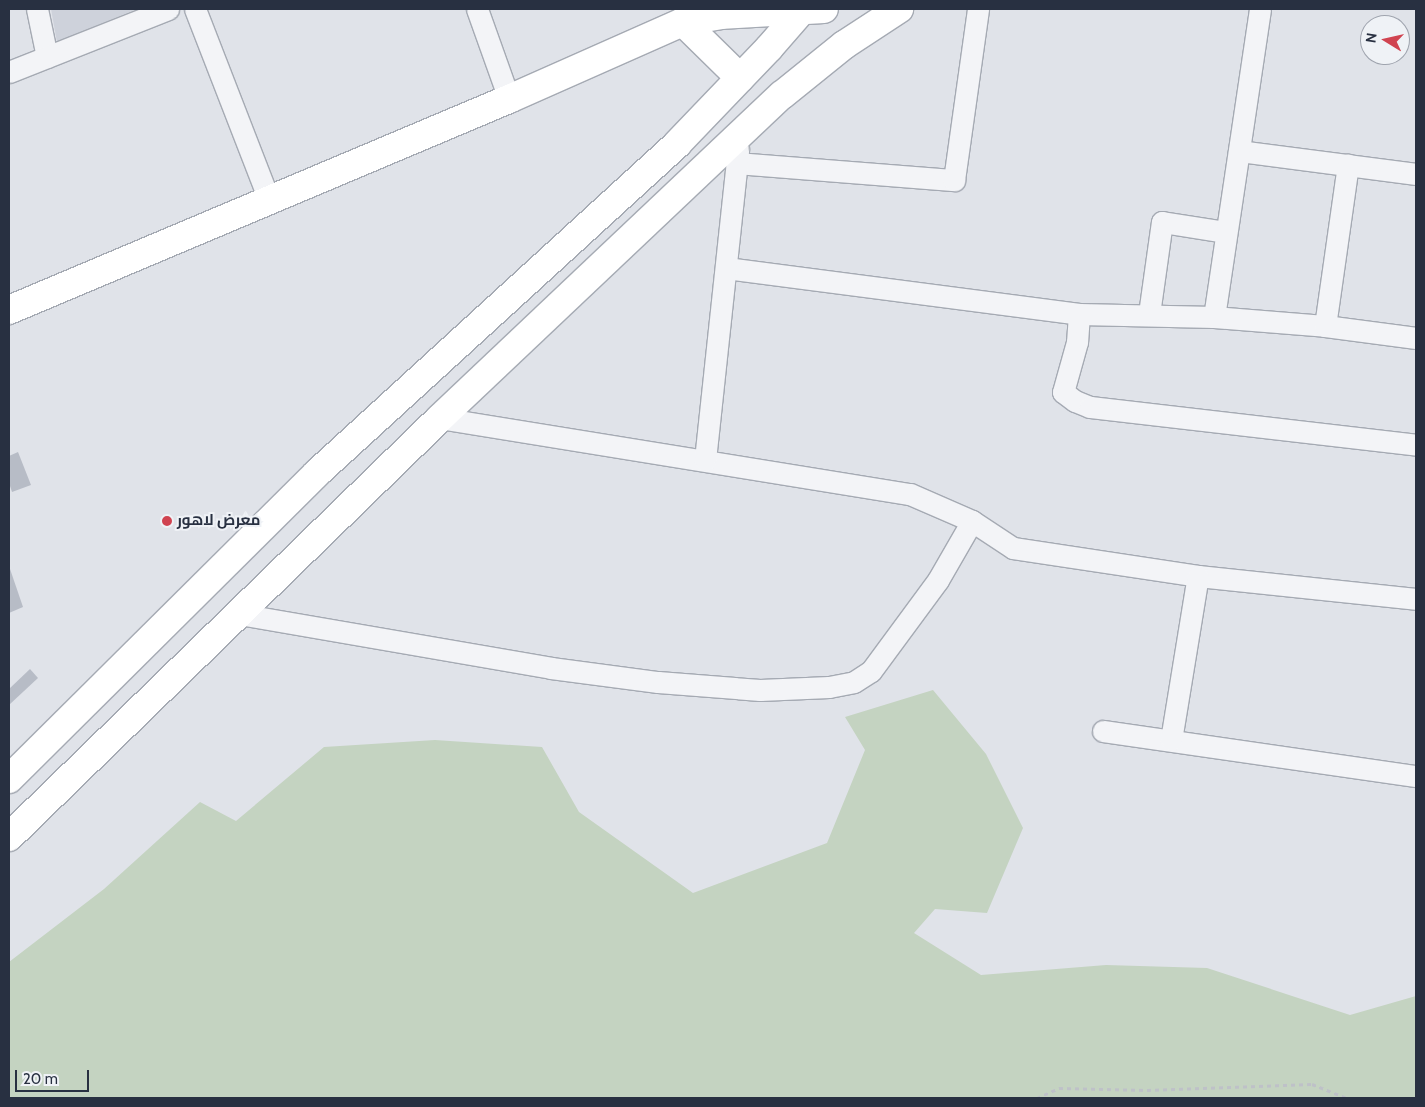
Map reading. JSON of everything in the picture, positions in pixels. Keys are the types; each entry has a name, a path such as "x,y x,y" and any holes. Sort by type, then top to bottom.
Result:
{"main road":[{"path":"9,310 270,202 509,98 689,13 720,15 809,9"},
{"path":"9,779 317,472 676,144 809,9"},
{"path":"9,837 440,418 740,135 820,63 899,9"},
{"path":"689,13 740,78"},
{"path":"28,760 54,792"}],"street":[{"path":"38,9 47,57"},
{"path":"9,72 168,9"},
{"path":"195,9 270,202"},
{"path":"477,9 509,98"},
{"path":"737,163 954,180 978,9"},
{"path":"1214,316 1260,9"},
{"path":"705,460 740,135"},
{"path":"1239,151 1416,174"},
{"path":"1325,326 1348,165"},
{"path":"1149,314 1162,222 1226,232"},
{"path":"726,268 1079,314 1214,316 1325,326 1416,338"},
{"path":"1079,314 1077,342 1063,392 1075,401 1090,407 1416,445"},
{"path":"1077,342 1122,314"},
{"path":"440,418 910,494 972,521 1013,548 1198,576 1416,600"},
{"path":"239,614 551,668 658,682 760,690 836,686 863,677 878,662 938,580 972,521"},
{"path":"1171,740 1198,576"},
{"path":"1103,731 1416,776"}],"path":[{"path":"1037,1098 1059,1088 1147,1090 1312,1084 1346,1098"}],"shaded area":[{"path":"51,9 137,9 57,42"}],"green space":[{"path":"933,690 986,754 1023,828 987,913 935,909 914,933 981,975 1106,965 1207,968 1350,1015 1416,996 1416,1098 9,1098 9,962 104,889 200,802 236,821 324,747 435,740 542,747 579,812 693,893 827,843 865,750 845,717"}],"building":[{"path":"18,452 31,485 12,492 9,483 9,456"},
{"path":"9,566 23,607 9,613"},
{"path":"30,669 38,678 9,705 9,689"}],"place":[{"name":"معرض لاهور","path":"167,521"}]}
